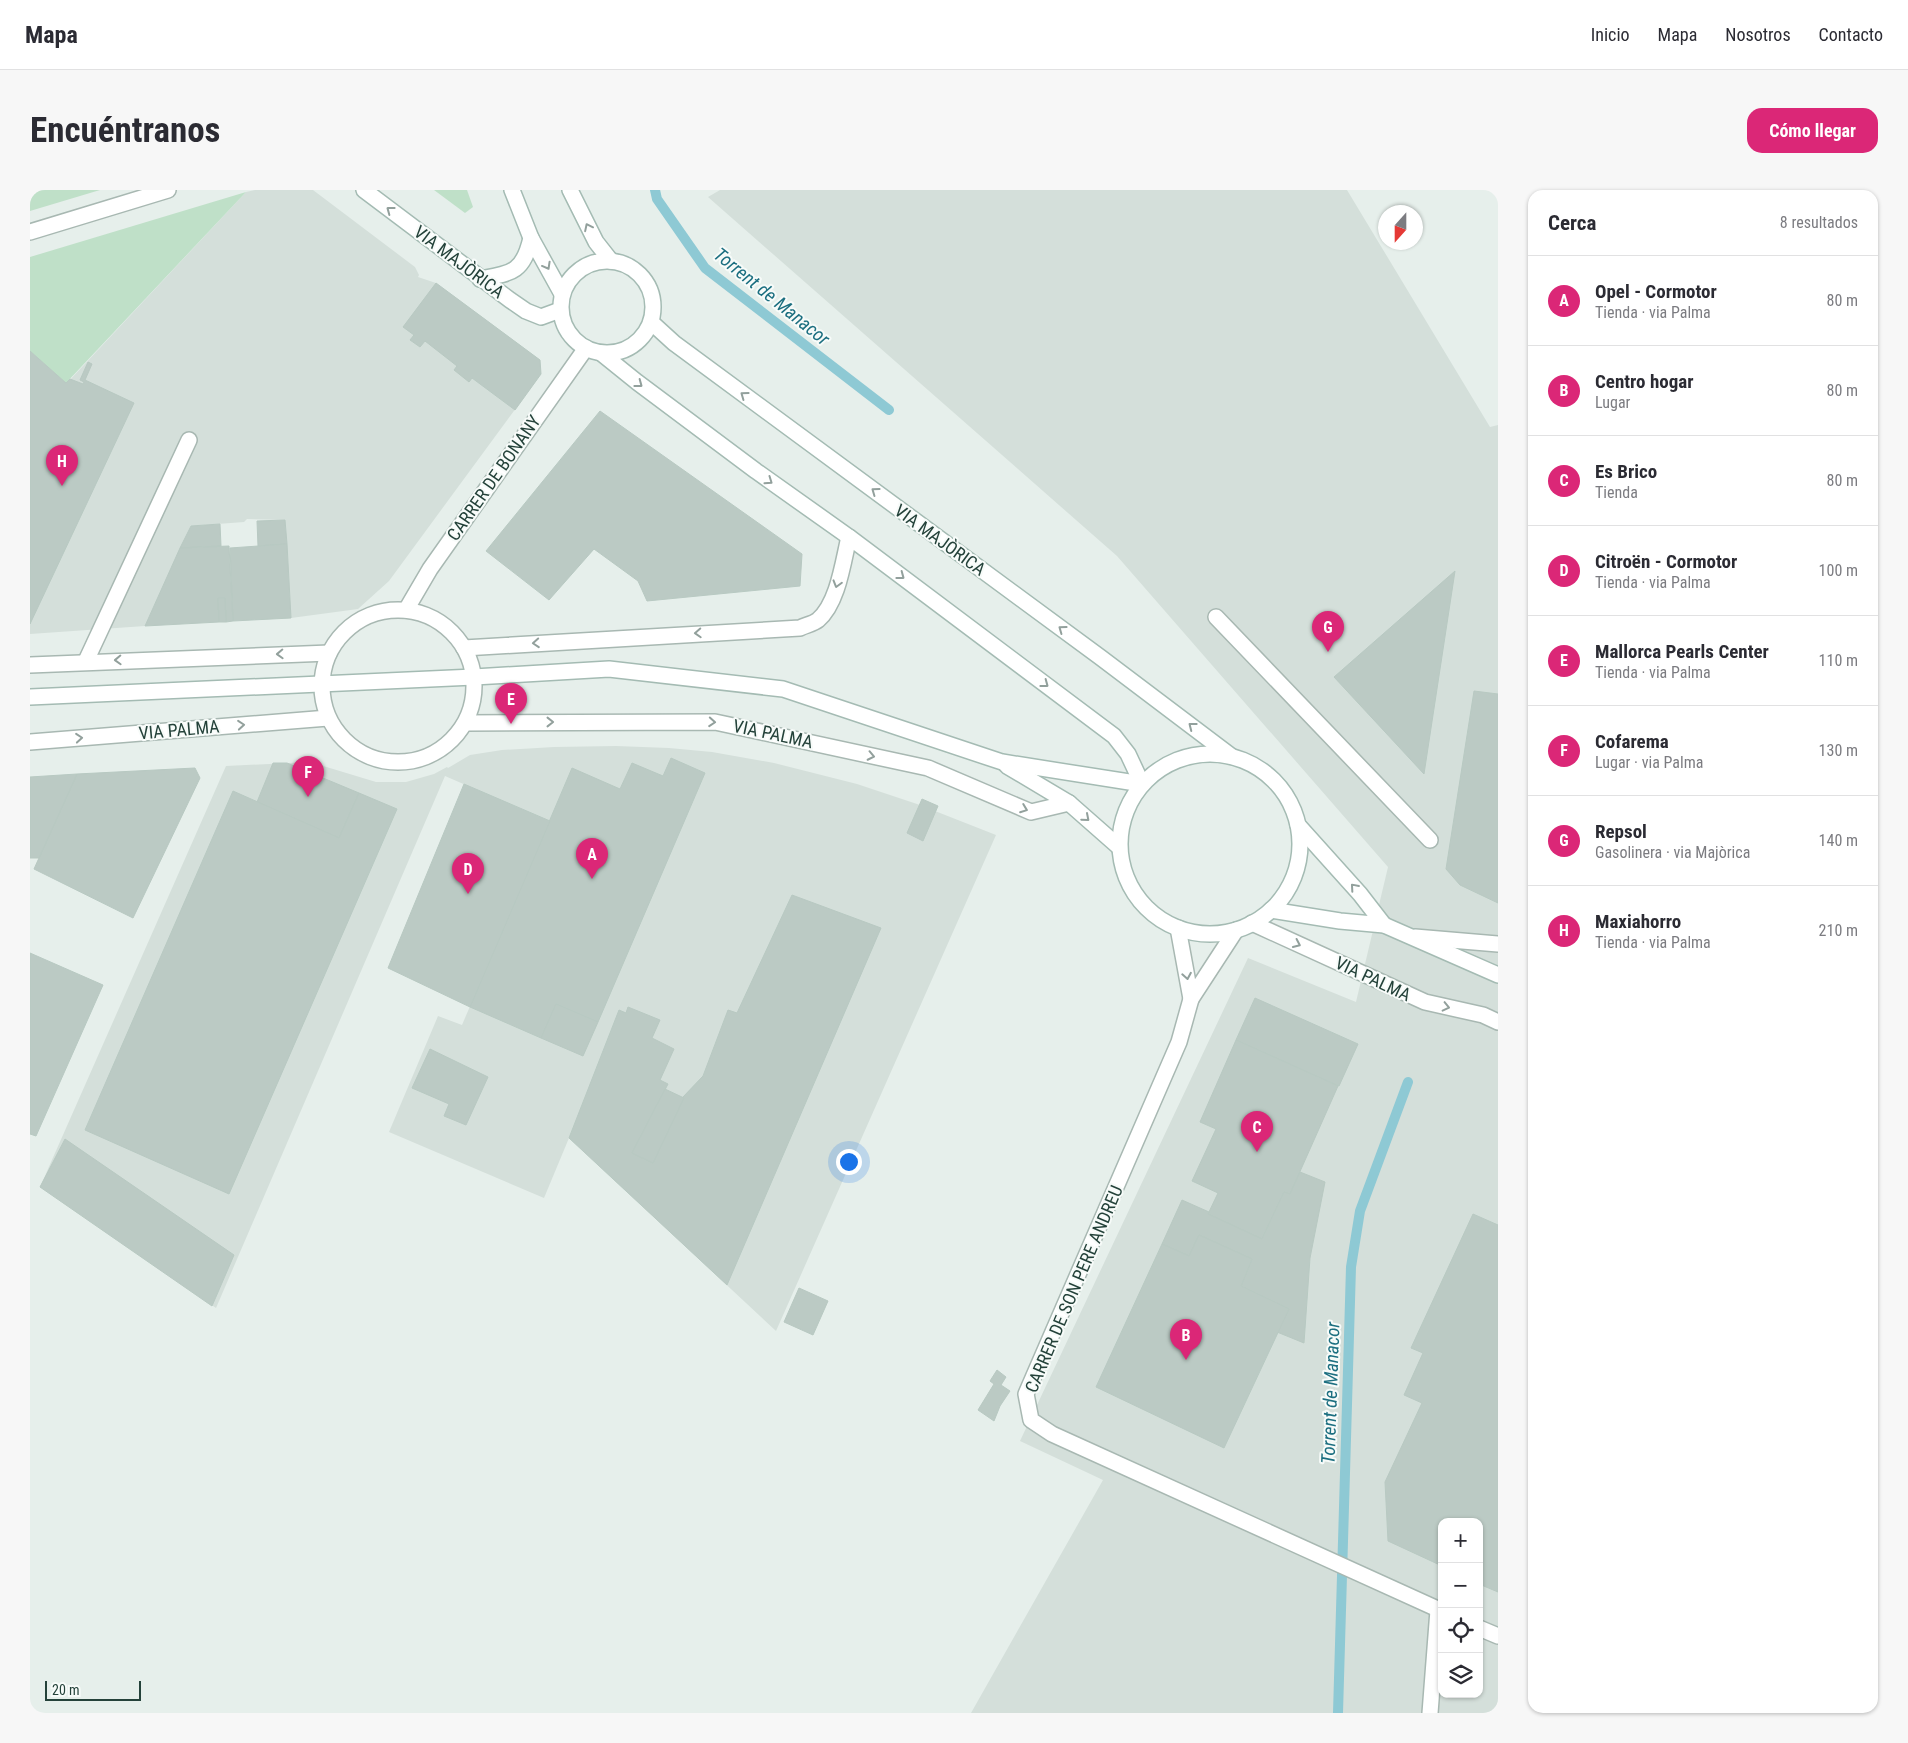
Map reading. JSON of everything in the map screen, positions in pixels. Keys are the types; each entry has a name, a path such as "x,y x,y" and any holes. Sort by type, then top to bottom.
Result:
{"main road":[{"path":"30,232 168,190"},
{"name":"VIA MAJÒRICA","path":"364,190 480,279 526,311 541,317 560,310"},
{"path":"512,190 531,238 562,294"},
{"path":"570,190 596,242 612,261"},
{"path":"480,279 505,274 521,265 527,255 531,238"},
{"path":"601,353 617,352 632,346 644,336 651,322 653,308 651,295 645,282 636,272 625,265 612,261 595,262 581,269 569,280 562,294 560,310 564,326 573,339 586,348 601,353 756,471 850,537 1114,736 1128,754 1142,784"},
{"name":"VIA MAJÒRICA","path":"651,322 697,360 1115,668 1231,756"},
{"name":"CARRER DE BONANY","path":"406,610 430,569 586,348"},
{"path":"86,661 189,440"},
{"path":"464,648 800,628 816,621 827,610 834,593 850,537"},
{"path":"406,610 429,617 449,629 464,648 471,662 474,677 474,700 466,723 451,742 431,756 408,762 383,762 360,753 341,738 328,718 322,701 321,683 323,668 329,653 342,634 361,619 383,611 406,610"},
{"path":"1216,617 1430,840"},
{"path":"30,665 86,661 329,653"},
{"path":"30,697 474,677 608,669 783,689 1002,762 1142,784"},
{"name":"VIA PALMA","path":"30,742 328,718"},
{"name":"VIA PALMA","path":"466,723 715,722 928,768 1031,812 1069,804"},
{"path":"1205,754 1231,756 1255,766 1275,782 1290,803 1298,825 1300,847 1297,868 1290,885 1271,910 1252,923 1236,930 1208,934 1178,928 1160,919 1145,907 1124,874 1119,848 1120,831 1124,816 1131,800 1142,784 1160,769 1180,758 1205,754"},
{"path":"1002,762 1069,804 1119,848"},
{"path":"1298,825 1325,854 1384,925"},
{"path":"1271,910 1340,921 1384,925 1498,975"},
{"name":"VIA PALMA","path":"1252,923 1425,1002 1483,1015 1498,1022"},
{"path":"1178,928 1191,999"},
{"path":"1191,999 1236,930"},
{"path":"1415,937 1498,944"},
{"name":"CARRER DE SON PERE ANDREU","path":"1191,999 1179,1042 1026,1394 1031,1420 1052,1434 1438,1610"},
{"path":"1483,1630 1498,1636"},
{"path":"1430,1713 1438,1631"}],"shaded area":[{"path":"255,190 313,190 415,267 419,275 418,277 436,283 540,360 541,374 389,581 358,609 291,618 285,520 247,519 244,522 191,526 145,626 30,634 30,351 67,383 246,192"},
{"path":"720,190 1347,190 1378,241 1378,250 1383,250 1490,427 1498,425 1498,1713 971,1713 1103,1480 1020,1441 1248,958 1356,1002 1388,867 1117,556 708,197"},
{"path":"616,746 712,752 774,763 857,784 920,805 908,833 922,840 935,811 996,835 776,1331 569,1138 544,1198 389,1132 438,1016 462,1025 549,821 445,776 216,1308 40,1187 226,766 310,762 376,782 406,782 434,774 470,755 502,750"}],"green space":[{"path":"30,190 100,190 30,211"},
{"path":"434,190 467,190 473,207 465,213"},
{"path":"246,192 66,383 30,351 30,257"}],"building":[{"path":"436,283 540,360 541,374 515,410 472,378 469,382 454,370 457,366 425,341 420,347 410,340 414,335 403,327"},
{"path":"30,351 66,383 70,379 83,384 84,382 80,380 88,362 92,364 85,380 134,403 30,624"},
{"path":"600,411 802,554 800,586 647,601 638,581 594,549 549,600 486,551"},
{"path":"285,520 287,544 258,546 257,521"},
{"path":"220,524 221,546 180,548 191,526"},
{"path":"287,544 291,618 233,621 230,548"},
{"path":"229,546 233,621 226,622 225,598 218,598 219,622 145,626 180,548"},
{"path":"1455,571 1424,774 1334,677"},
{"path":"218,598 225,598 226,622 219,622"},
{"path":"1474,691 1498,694 1498,903 1460,885 1446,869"},
{"path":"671,758 705,773 598,1022 556,1004 541,1038 470,1007 572,768 620,789 632,763 663,776"},
{"path":"273,763 287,763 359,793 339,838 257,802"},
{"path":"195,768 200,778 133,918 34,869 77,774"},
{"path":"77,774 39,858 30,858 30,777"},
{"path":"464,784 550,821 470,1007 388,968"},
{"path":"233,791 339,838 359,793 397,809 229,1194 85,1130"},
{"path":"922,799 938,806 923,841 907,833"},
{"path":"792,895 881,928 727,1285 569,1138 619,1010 626,1013 628,1007 660,1020 652,1038 674,1049 660,1080 668,1084 632,1153 653,1163 683,1097 703,1076 728,1010 737,1013"},
{"path":"30,953 103,985 36,1136 30,1134"},
{"path":"1255,998 1358,1044 1339,1086 1236,1040"},
{"path":"556,1004 598,1022 583,1056 541,1038"},
{"path":"1236,1040 1338,1086 1290,1194 1284,1192 1262,1239 1208,1214 1218,1193 1192,1181 1216,1129 1200,1122"},
{"path":"430,1049 488,1077 466,1125 444,1116 449,1104 412,1088"},
{"path":"665,1089 684,1098 653,1163 632,1153"},
{"path":"65,1139 234,1255 212,1306 40,1187"},
{"path":"1300,1172 1325,1182 1310,1258 1304,1343 1277,1332 1289,1309 1241,1286 1252,1259 1199,1235 1189,1256 1162,1244 1182,1200 1262,1239 1284,1192 1290,1194"},
{"path":"1473,1214 1498,1225 1498,1592 1483,1586 1483,1518 1438,1518 1438,1564 1388,1541 1385,1482 1422,1403 1404,1395 1423,1353 1411,1348"},
{"path":"1199,1235 1252,1259 1241,1286 1289,1309 1224,1448 1096,1387 1162,1244 1189,1256"},
{"path":"799,1288 828,1301 813,1335 784,1322"},
{"path":"997,1370 1006,1377 1001,1385 1010,1391 1000,1406 994,1421 978,1410 994,1384 990,1381"}],"waterway":[{"name":"Torrent de Manacor","path":"655,190 657,199 705,268 889,410"},
{"name":"Torrent de Manacor","path":"1338,1713 1351,1267 1360,1211 1408,1082"}],"place":[{"name":"Maxiahorro","path":"62,486"},
{"name":"Repsol","path":"1328,652"},
{"name":"Mallorca Pearls Center","path":"511,724"},
{"name":"Cofarema","path":"308,797"},
{"name":"Opel - Cormotor","path":"592,879"},
{"name":"Citroën - Cormotor","path":"468,894"},
{"name":"Es Brico","path":"1257,1152"},
{"name":"Centro hogar","path":"1186,1360"}]}
